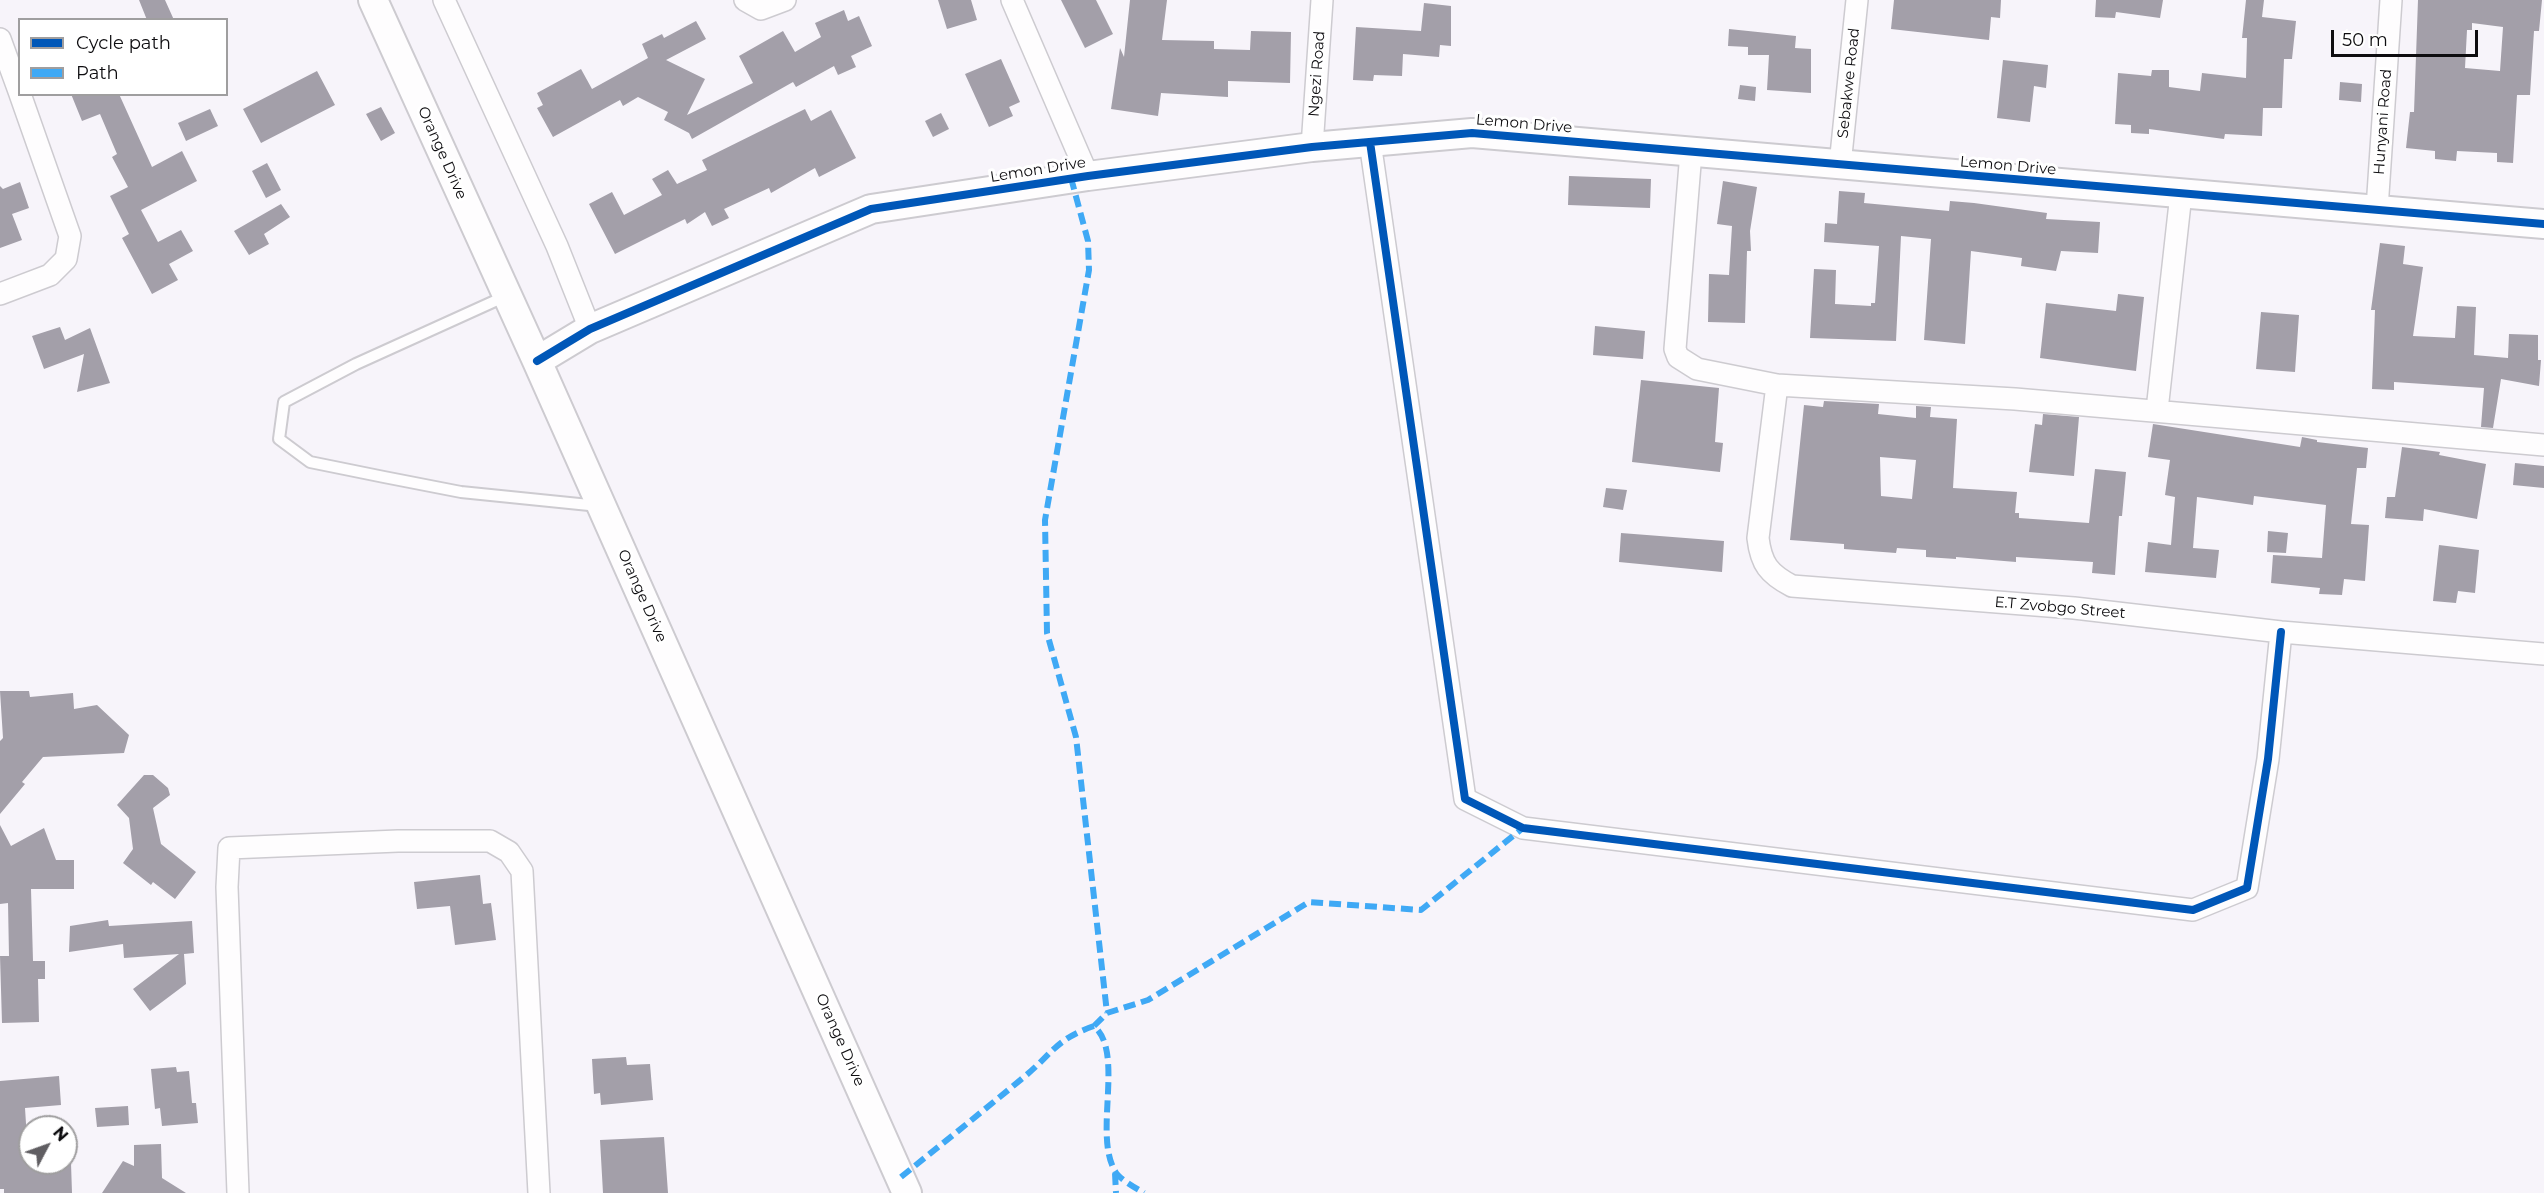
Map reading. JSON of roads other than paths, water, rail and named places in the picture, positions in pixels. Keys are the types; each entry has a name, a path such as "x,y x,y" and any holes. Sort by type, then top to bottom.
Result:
{"street":[{"name":"Orange Drive","path":"373,0 537,361 907,1193"},
{"path":"444,0 557,246 590,329"},
{"path":"745,0 761,9 785,0"},
{"path":"1012,0 1088,176"},
{"name":"Ngezi Road","path":"1312,147 1323,0"},
{"name":"Sebakwe Road","path":"1840,165 1857,0"},
{"name":"Hunyani Road","path":"2377,209 2391,0"},
{"path":"0,39 18,88"},
{"path":"0,294 51,275 66,259 70,236 21,96"},
{"name":"Lemon Drive","path":"537,361 590,329 871,209 1088,176 1312,147 1472,133 2544,224"},
{"path":"1370,142 1465,799 1523,828 2193,910 2247,888 2268,759 2280,632"},
{"path":"1690,152 1675,349 1678,357 1697,369 1777,385 2157,410 2293,425 2544,445"},
{"path":"2157,410 2181,194"},
{"name":"E.T Zvobgo Street","path":"1777,385 1758,538 1760,556 1767,569 1792,586 2074,608 2280,632 2544,654"},
{"path":"238,1193 227,887 229,848 398,841 490,841 509,852 522,871 539,1193"}],"lane":[{"path":"507,296 396,345 284,402 279,440 310,462 461,492 602,507"}]}
